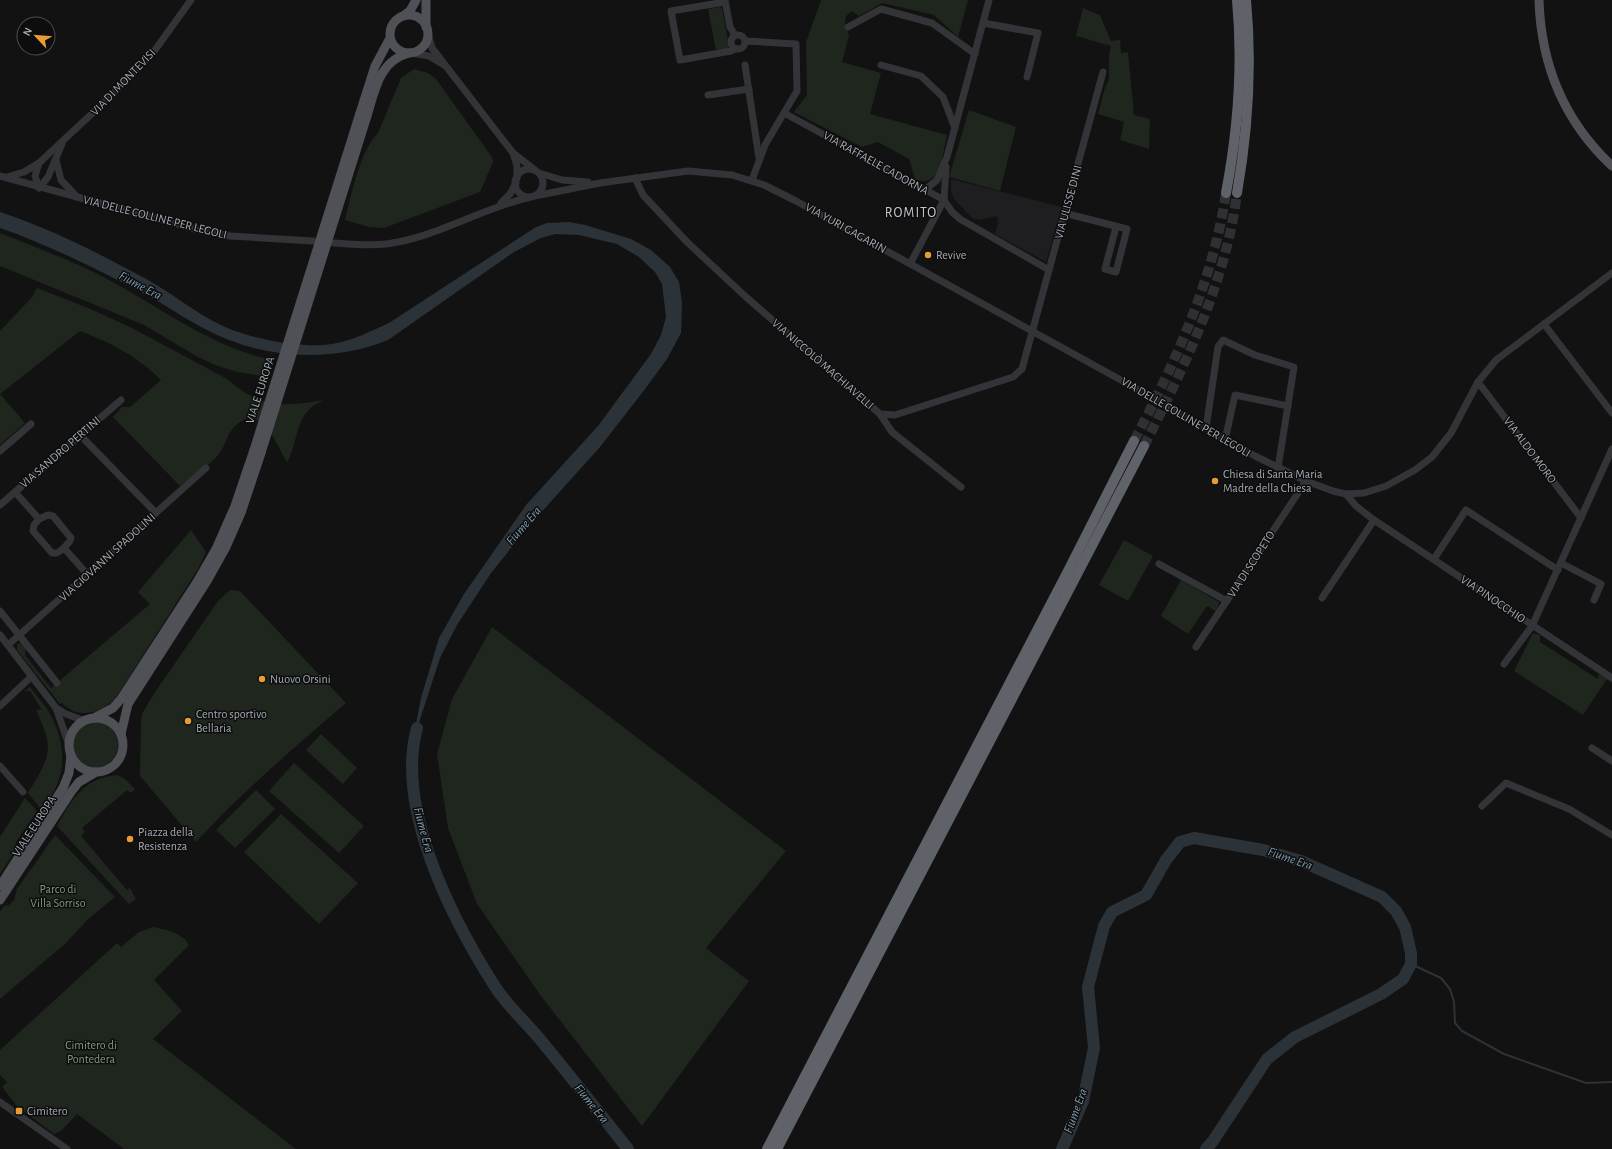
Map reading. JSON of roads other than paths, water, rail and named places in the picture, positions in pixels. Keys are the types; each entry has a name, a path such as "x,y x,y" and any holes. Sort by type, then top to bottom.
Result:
{"highway":[{"path":"1226,193 1232,160 1239,82 1237,0"},
{"path":"1237,193 1247,99 1248,36 1246,0"},
{"path":"776,1149 782,1129 1134,440"},
{"path":"767,1149 782,1129 1144,446"}],"main road":[{"name":"VIALE EUROPA","path":"0,900 71,792 80,782 96,772 105,770 117,762 122,750 121,734 128,704 207,581 226,547 241,513 257,451 363,114 375,66 390,38 390,30 394,23 410,11 416,0"},
{"path":"426,0 427,30"},
{"path":"1538,0 1543,44 1558,92 1579,130 1612,166"},
{"path":"403,16 411,15 419,18 427,30"},
{"name":"VIALE EUROPA","path":"363,114 384,69 395,58 418,51 424,46 427,30"},
{"path":"390,38 397,49 410,53"},
{"name":"VIALE EUROPA","path":"0,886 63,788 68,773 71,755 69,745 74,730 90,719 113,708 121,699 203,572 231,518 257,451"},
{"path":"90,719 109,722 121,734"},
{"path":"71,755 81,767 96,772"}],"street":[{"name":"VIA DI MONTEVISI","path":"2,177 19,175 39,163 64,140 117,90 149,57 191,0"},
{"path":"925,190 937,180 947,157 989,0"},
{"path":"725,1 730,27 736,35 743,36 746,41 743,48 735,49 731,52 680,60 671,11 725,1"},
{"path":"848,26 881,9 932,23 975,54"},
{"path":"983,23 1038,33 1027,77"},
{"path":"427,30 432,48 513,153 542,176 542,190 533,196 522,195 519,192 516,181 517,166 513,153"},
{"path":"735,49 732,46 731,40 736,35"},
{"path":"746,41 796,44 797,91 759,158 752,180"},
{"path":"410,53 429,56 451,72"},
{"path":"745,65 759,158"},
{"path":"881,65 921,76 942,97 955,128"},
{"name":"VIA ULISSE DINI","path":"1032,331 1050,270 1064,213 1103,72"},
{"path":"708,95 749,89"},
{"name":"VIA RAFFAELE CADORNA","path":"784,113 944,200 952,212 960,219 1050,270"},
{"name":"VIA DI MONTEVISI","path":"39,188 46,181 64,140"},
{"path":"910,264 944,200 947,157"},
{"path":"56,159 60,180 78,198"},
{"path":"39,163 35,176 39,188"},
{"path":"499,205 510,194 522,172 530,169 562,180 600,183"},
{"name":"VIA YURI GAGARIN","path":"635,178 688,171 723,173 752,180 796,201 1032,331"},
{"name":"VIA DELLE COLLINE PER LEGOLI","path":"2,177 39,188 220,234 313,241"},
{"path":"334,243 376,245 405,240 499,205 533,196 635,178"},
{"name":"VIA NICCOLÒ MACHIAVELLI","path":"635,178 643,196 687,242 746,298 880,414 894,415 1013,377 1020,372 1025,363 1032,331"},
{"path":"1064,213 1116,226 1127,229 1116,272 1105,269 1116,226"},
{"name":"VIA DELLE COLLINE PER LEGOLI","path":"1032,331 1225,440 1278,468 1333,491 1346,494 1364,493 1386,486 1414,470 1432,457 1451,433 1478,382 1503,353 1612,273"},
{"path":"1544,324 1612,413"},
{"path":"1206,428 1218,347 1223,340 1255,354 1294,367 1278,468"},
{"name":"VIA ALDO MORO","path":"1478,382 1581,518"},
{"path":"1225,440 1235,395 1288,406"},
{"name":"VIA SANDRO PERTINI","path":"0,505 121,400"},
{"path":"880,414 892,432 960,487"},
{"path":"0,451 31,424"},
{"path":"81,436 156,513"},
{"path":"1504,664 1532,626 1560,567 1612,449"},
{"name":"VIA GIOVANNI SPADOLINI","path":"8,645 206,468"},
{"name":"VIA DI SCOPETO","path":"1196,647 1306,481"},
{"path":"15,492 39,519"},
{"name":"VIA PINOCCHIO","path":"1346,494 1356,506 1374,520 1612,678"},
{"path":"1434,559 1466,510 1560,567 1601,584 1594,600"},
{"path":"48,515 53,516 71,538 64,548 57,553 52,552 33,531 34,525 39,519 48,515"},
{"path":"1322,598 1374,520"},
{"path":"64,548 87,574"},
{"path":"1159,564 1227,601"},
{"path":"0,611 57,683"},
{"path":"0,636 56,708 69,745"},
{"path":"0,706 32,676"},
{"path":"56,708 66,714 90,719"},
{"path":"1592,748 1612,761"},
{"path":"0,766 23,792"},
{"path":"1482,806 1506,783 1569,809 1612,835"},
{"path":"0,1102 67,1149"}],"water":[{"path":"0,212 39,226 93,251 148,280 206,317 227,328 272,341 304,345 332,344 347,341 389,323 536,227 547,223 569,222 585,225 631,239 651,250 670,267 679,282 682,303 681,333 667,359 600,447 528,527 491,573 457,625 440,658 412,744 421,698 439,638 464,594 526,505 598,426 651,354 661,335 666,317 662,284 655,272 639,257 617,244 579,235 555,234 541,238 514,252 388,340 344,352 321,355 298,355 252,347 209,331 149,296 94,268 0,228"}],"waterway":[{"name":"Fiume Era","path":"417,728 412,759 414,793 421,827 445,896 461,928 499,993 543,1043 628,1149"},
{"name":"Fiume Era","path":"1062,1149 1083,1101 1094,1048 1088,987 1104,926 1112,912 1146,895 1166,860 1180,842 1194,838 1263,850 1301,861 1382,897 1396,911 1405,927 1411,953 1411,964 1403,979 1381,994 1295,1037 1267,1059 1213,1141 1206,1149"},
{"path":"1411,964 1441,978 1450,989 1454,1002 1455,1023 1462,1031 1504,1054 1586,1083 1612,1082"}],"tunnel":[{"path":"1134,441 1178,351 1202,290 1220,226 1226,193"},
{"path":"1144,446 1188,355 1213,292 1223,259 1237,193"}],"place":[{"name":"Revive","path":"928,255"},
{"name":"Chiesa di Santa Maria Madre della Chiesa","path":"1215,481"},
{"name":"Nuovo Orsini","path":"262,679"},
{"name":"Centro sportivo Bellaria","path":"188,721"},
{"name":"Piazza della Resistenza","path":"130,839"},
{"name":"Cimitero","path":"19,1111"}],"district":[{"name":"ROMITO","path":"911,213"}],"park label":[{"name":"Parco di Villa Sorriso","path":"58,896"},
{"name":"Cimitero di Pontedera","path":"91,1052"}]}
